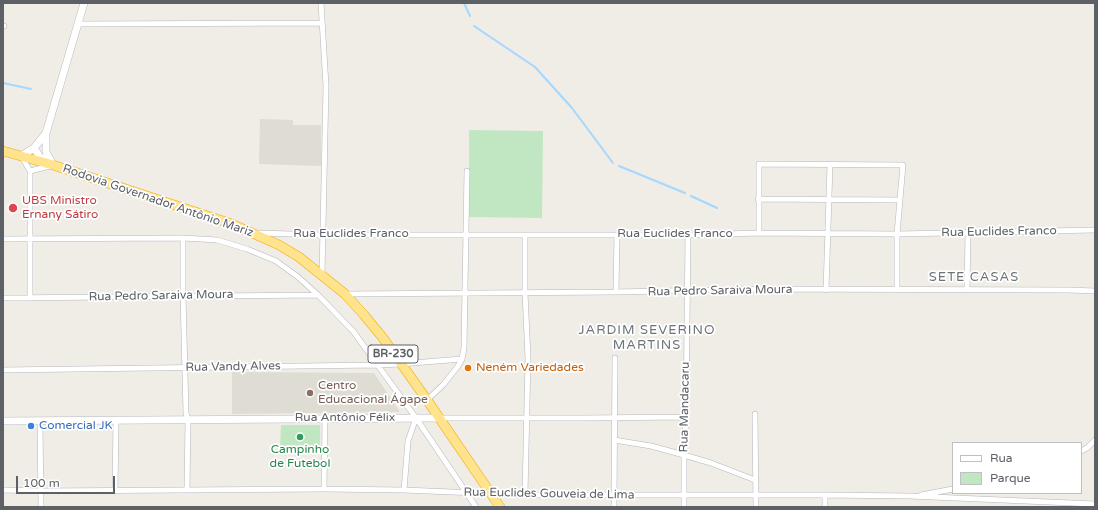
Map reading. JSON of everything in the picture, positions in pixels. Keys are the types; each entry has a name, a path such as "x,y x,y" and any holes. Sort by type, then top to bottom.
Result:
{"highway":[{"name":"Rodovia Governador Antônio Mariz","path":"3,151 53,165 198,212 255,233 299,257 345,294 383,338 500,507"}],"main road":[{"path":"53,165 46,152 46,133 84,3"},
{"path":"21,156 34,148 46,133"},
{"path":"34,148 39,155 53,165"},
{"path":"21,156 39,155 46,152"},
{"name":"Rua Antônio Félix","path":"3,421 439,418"}],"street":[{"path":"321,3 326,86 322,275"},
{"path":"78,24 322,23"},
{"path":"21,156 30,171 30,298"},
{"path":"759,233 758,164 903,165 897,234 897,290"},
{"path":"30,171 53,165"},
{"path":"826,290 830,165"},
{"path":"427,400 443,385 462,359 465,336 467,171"},
{"path":"758,199 900,200"},
{"name":"Rua Euclides Franco","path":"255,233 323,235 688,235 759,233 897,234 1095,230"},
{"path":"967,290 968,233"},
{"path":"525,234 525,293 528,358 525,495"},
{"path":"616,292 617,234"},
{"name":"Rua Mandacaru","path":"684,507 688,235"},
{"path":"183,238 186,413 188,420 187,490"},
{"path":"3,239 183,238 217,240 247,249 276,261 298,277 318,295 353,331 416,418 476,507"},
{"name":"Rua Pedro Saraiva Moura","path":"345,294 465,294 757,289 1095,292"},
{"name":"Rua Pedro Saraiva Moura","path":"3,298 318,295"},
{"path":"614,507 615,358"},
{"name":"Rua Vandy Alves","path":"3,370 377,365 462,359"},
{"path":"755,414 756,507"},
{"name":"Rua Antônio Félix","path":"439,418 686,417"},
{"path":"324,489 325,418"},
{"path":"404,490 408,441 416,418"},
{"path":"40,421 40,507"},
{"path":"115,490 116,421"},
{"path":"614,440 651,446 684,455 711,463 755,480"},
{"path":"1082,450 1095,440"},
{"name":"Rua Euclides Gouveia de Lima","path":"3,490 324,489 404,490 525,495 684,494 909,496 1095,504"},
{"path":"909,496 952,489"},
{"path":"825,495 825,507"}],"shaded area":[{"path":"260,119 293,120 293,125 321,125 321,166 259,164"},
{"name":"Centro Educacional Ágape","path":"232,372 374,373 400,412 232,414"}],"green space":[{"path":"469,130 543,131 542,218 469,217"},
{"name":"Campinho de Futebol","path":"281,425 320,425 320,449 280,449"}],"waterway":[{"path":"464,3 470,16"},
{"path":"474,26 535,67 572,108 613,163"},
{"path":"3,83 31,89"},
{"path":"619,166 685,193"},
{"path":"691,196 717,208"}],"place":[{"name":"UBS Ministro Ernany Sátiro","path":"13,208"},
{"name":"Neném Variedades","path":"468,368"},
{"name":"Centro Educacional Ágape","path":"310,393"},
{"name":"Comercial JK","path":"31,426"},
{"name":"Campinho de Futebol","path":"300,437"}],"district":[{"name":"SETE CASAS","path":"974,278"},
{"name":"JARDIM SEVERINO MARTINS","path":"647,338"}]}
